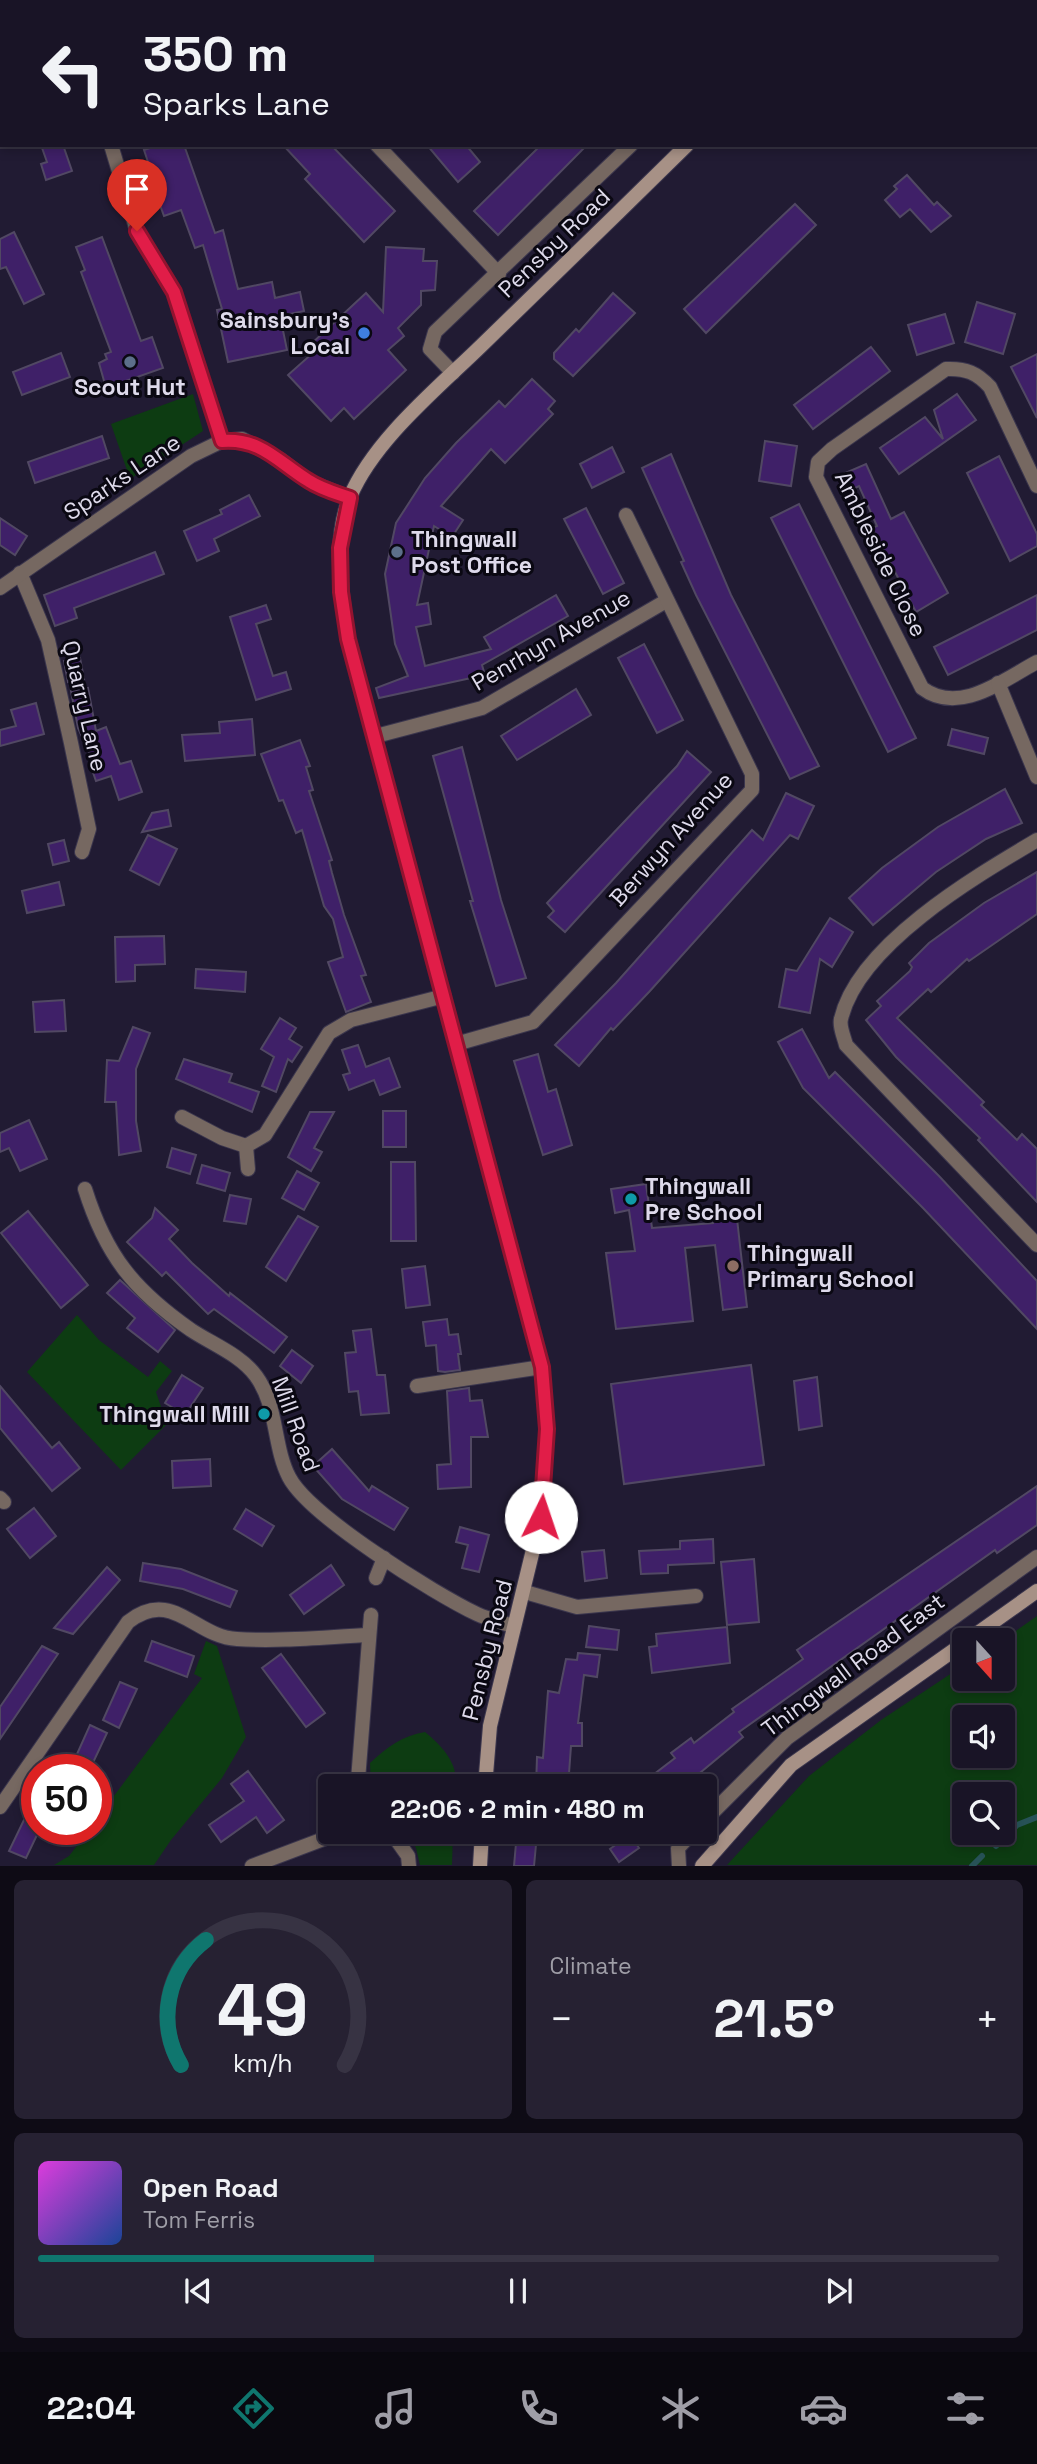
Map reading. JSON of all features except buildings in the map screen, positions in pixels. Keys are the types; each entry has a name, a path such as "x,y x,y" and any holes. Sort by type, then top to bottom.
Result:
{"main road":[{"name":"Pensby Road","path":"486,1774 490,1726 513,1626 525,1592 541,1517 547,1429 542,1367 348,639 341,592 340,548 350,498 373,458 453,373 685,147"},
{"name":"Thingwall Road East","path":"984,1628 1037,1591"},
{"name":"Thingwall Road East","path":"702,1866 792,1765 952,1651"},
{"path":"480,1866 481,1844"}],"street":[{"path":"112,147 137,231 174,292 222,441 242,439 281,460 310,482 350,498"},
{"path":"379,147 499,274"},
{"name":"Pensby Road","path":"453,373 430,349 435,332 499,274 629,147"},
{"name":"Ambleside Close","path":"1037,486 990,387 979,374 960,368 946,369 818,462 816,477 922,688 934,697 957,700 998,683 1037,662"},
{"name":"Sparks Lane","path":"0,588 191,456 222,441"},
{"name":"Berwyn Avenue","path":"456,1044 533,1022 752,790 752,774 626,514"},
{"name":"Quarry Lane","path":"20,573 48,640 89,829 82,852"},
{"name":"Penrhyn Avenue","path":"376,736 482,708 666,601"},
{"path":"998,683 1037,777"},
{"path":"1037,840 934,906 884,949 849,995 840,1021 846,1045 1037,1245"},
{"path":"182,1117 222,1138 246,1146 265,1135 329,1033 351,1020 444,996"},
{"path":"246,1146 248,1168"},
{"name":"Mill Road","path":"85,1189 96,1224 117,1264 130,1279 190,1329 239,1360 256,1376 270,1408 287,1474 297,1492 344,1531 384,1558 478,1614 513,1626"},
{"path":"417,1387 542,1367"},
{"name":"Thingwall Road East","path":"717,1808 787,1738 1037,1557"},
{"path":"376,1578 384,1558"},
{"path":"525,1592 578,1607 695,1596"},
{"path":"0,1807 128,1622 141,1612 164,1608 234,1640 369,1635"},
{"path":"358,1774 371,1615"},
{"path":"252,1866 318,1841"},
{"path":"400,1844 408,1856 409,1866"},
{"path":"679,1866 678,1848 682,1844"}],"green space":[{"path":"193,394 203,431 130,479 111,424"},
{"path":"77,1315 99,1340 148,1377 160,1361 172,1371 156,1392 167,1424 121,1470 27,1372"},
{"path":"1037,1616 1037,1865 727,1865 809,1776 881,1720 952,1673 952,1691 1015,1691 1015,1632"},
{"path":"206,1641 217,1646 246,1737 222,1778 154,1865 54,1865 69,1856 78,1845 112,1845 112,1799 202,1678 194,1674"},
{"path":"425,1732 448,1756 456,1774 370,1774 370,1763 395,1743"},
{"path":"414,1844 453,1844 452,1865 420,1865"}],"waterway":[{"path":"996,1846 1017,1825 1037,1817"},
{"path":"972,1866 982,1856"}],"place":[{"name":"Sainsbury's Local","path":"364,333"},
{"name":"Scout Hut","path":"130,362"},
{"name":"Thingwall Post Office","path":"397,552"},
{"name":"Thingwall Pre School","path":"631,1199"},
{"name":"Thingwall Primary School","path":"733,1266"},
{"name":"Thingwall Mill","path":"264,1414"}],"route":[{"path":"137,231 174,292 222,441 242,439 281,460 310,482 350,498 340,548 341,592 348,639 542,1367 547,1429 541,1517"}]}
